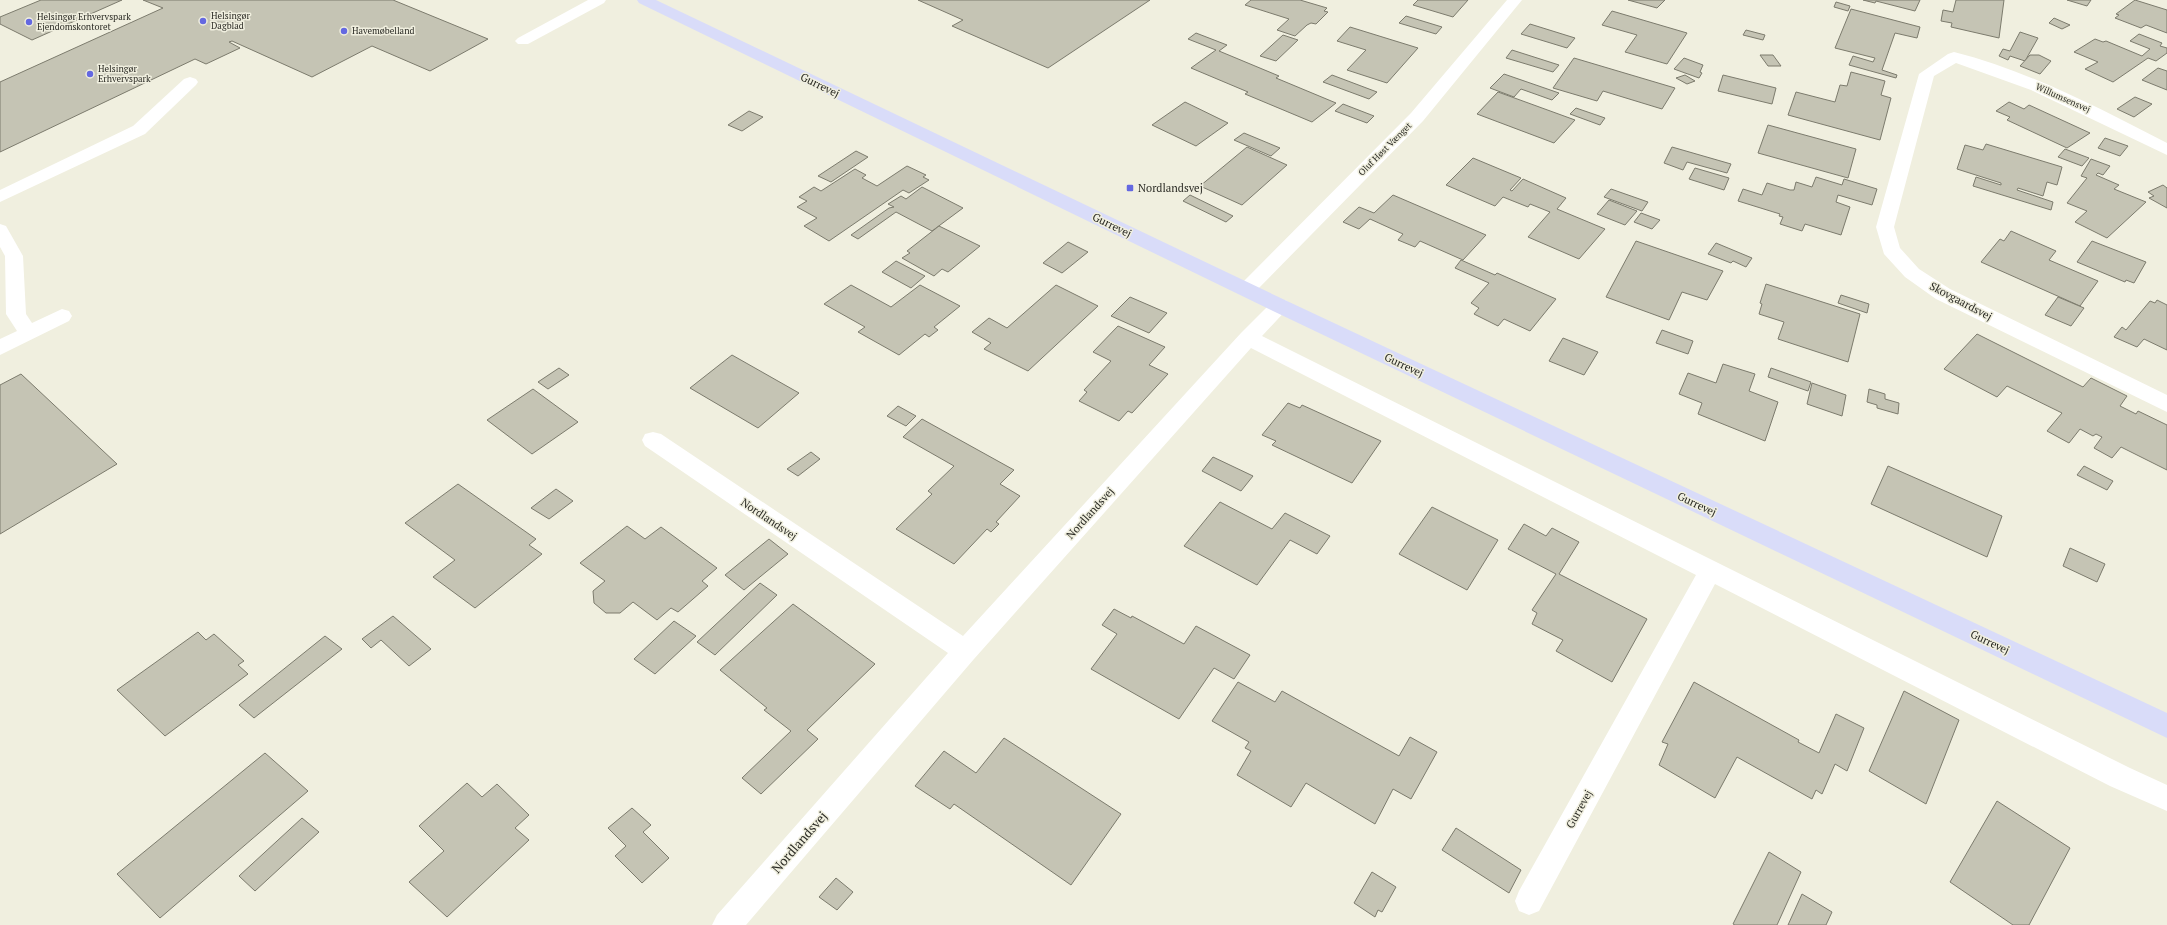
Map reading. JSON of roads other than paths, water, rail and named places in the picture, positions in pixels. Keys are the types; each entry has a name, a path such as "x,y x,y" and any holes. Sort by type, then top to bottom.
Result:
{"street":[{"path":"523,40 599,0"},
{"name":"Gurrevej","path":"644,0 1246,290 2167,726"},
{"name":"Oluf Høst Vænget","path":"1246,290 1417,117 1515,0"},
{"name":"Willumsensvej","path":"1954,57 1991,67 2061,97 2167,150"},
{"name":"Skovgaardsvej","path":"1954,57 1927,74 1885,227 1891,250 1912,274 1943,294 2167,404"},
{"path":"0,197 139,130 190,82"},
{"path":"0,230 14,256 16,314 28,333"},
{"name":"Nordlandsvej","path":"727,925 965,651 1248,338 1280,306"},
{"path":"0,348 62,316"},
{"path":"1248,338 2113,773 2167,798"},
{"name":"Nordlandsvej","path":"652,440 965,651"},
{"name":"Gurrevej","path":"1529,900 1710,571"}],"place":[{"name":"Helsingør Dagblad","path":"203,21"},
{"name":"Helsingør Erhvervspark Ejendomskontoret","path":"29,22"},
{"name":"Havemøbelland","path":"344,31"},
{"name":"Helsingør Erhvervspark","path":"90,74"},
{"name":"Nordlandsvej","path":"1130,188"}]}
